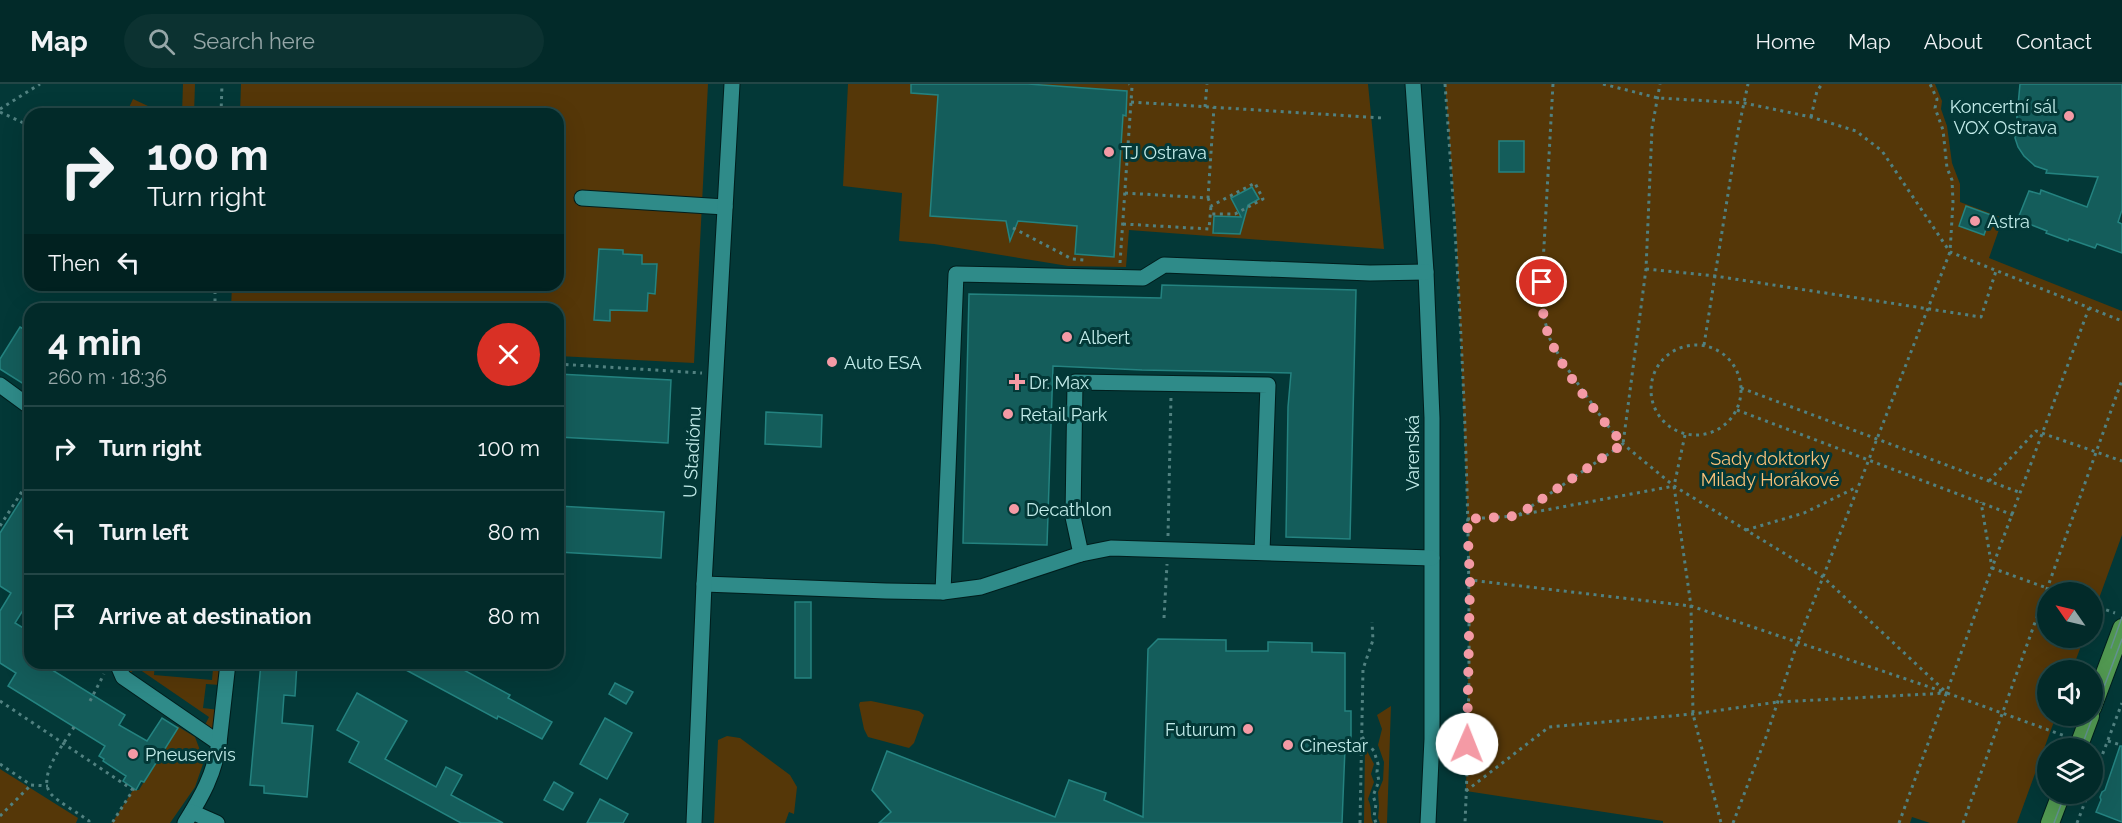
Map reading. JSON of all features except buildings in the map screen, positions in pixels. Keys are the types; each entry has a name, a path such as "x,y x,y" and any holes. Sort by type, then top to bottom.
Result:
{"main road":[{"path":"2103,679 2122,628"},
{"path":"2050,823 2057,804"}],"street":[{"name":"U Stadiónu","path":"694,823 704,584 732,84"},
{"name":"Varenská","path":"1413,84 1426,272 1432,418 1432,739 1428,823"},
{"path":"582,198 725,207"},
{"path":"943,592 956,274 1143,279 1164,265 1370,273 1426,272"},
{"path":"1081,554 1073,517 1075,382 1268,385 1262,552"},
{"path":"0,385 24,403"},
{"path":"704,584 943,592 981,587 1081,554 1111,548 1432,558"},
{"path":"120,669 123,677 219,743"},
{"path":"217,823 189,817 216,765 227,669"}],"path":[{"path":"24,123 0,111 40,84"},
{"path":"221,108 222,84"},
{"path":"1111,262 1120,263 1132,87 1129,84"},
{"path":"1205,106 1207,84"},
{"path":"1445,84 1456,226 1470,580 1465,823"},
{"path":"1553,84 1542,282 1544,318 1550,339 1562,361 1623,444 1674,486 1823,577 1947,693"},
{"path":"1603,84 1658,98 1744,103 1811,117 1856,131 1882,151 1950,252 2122,321"},
{"path":"1517,516 1623,444 1646,268 1652,128 1660,84"},
{"path":"1704,345 1748,84"},
{"path":"1811,117 1817,91 1822,84"},
{"path":"1733,823 1798,641 1950,252 1952,180 1947,168 1943,130 1935,108 1937,99 1930,84"},
{"path":"1131,102 1383,118"},
{"path":"1123,224 1209,229 1211,206 1208,198 1214,107"},
{"path":"1210,214 1235,214 1263,200 1255,183 1211,206"},
{"path":"1125,193 1208,198"},
{"path":"1013,228 1072,259 1092,261"},
{"path":"1646,268 1714,276 1981,317 1996,271"},
{"path":"1899,823 2089,308"},
{"path":"1689,345 1704,345 1725,355 1737,369 1741,400 1733,417 1720,429 1704,436 1685,435 1667,426 1655,411 1650,396 1653,375 1660,361 1672,351 1689,345"},
{"path":"564,364 716,374"},
{"path":"2048,582 2122,380"},
{"path":"1164,618 1168,549 1171,383"},
{"path":"1741,388 2021,493"},
{"path":"1737,410 1869,458 2013,515"},
{"path":"1989,481 2036,431 2122,461"},
{"path":"1685,435 1674,486 1691,606 1693,714 1721,823"},
{"path":"1467,519 1517,516 1674,486"},
{"path":"1745,530 1804,513 1858,487"},
{"path":"0,526 24,488"},
{"path":"1981,502 1992,568"},
{"path":"1992,568 2037,585"},
{"path":"1470,580 1691,606 1947,693 2062,738"},
{"path":"2103,609 2122,616"},
{"path":"1963,823 2037,614"},
{"path":"1360,823 1363,669 1373,640 1372,622"},
{"path":"90,701 104,675 104,669"},
{"path":"1466,791 1549,727 1693,714 1778,702 1947,693"},
{"path":"0,701 133,790 112,823"},
{"path":"2103,754 2122,703"},
{"path":"2116,718 2122,720"},
{"path":"74,727 48,770 46,778 51,793 90,822"},
{"path":"1362,737 1374,752 1378,764 1379,781 1373,796 1376,804 1374,817 1376,823"},
{"path":"2108,741 2121,746"},
{"path":"0,764 31,784 48,786"},
{"path":"0,816 31,784"},
{"path":"2077,823 2084,804"}],"green space":[{"path":"183,84 195,84 194,108 182,108"},
{"path":"241,84 708,84 694,363 564,356 564,303 231,303 232,291 564,291 564,108 240,108"},
{"name":"TJ Ostrava","path":"848,84 1368,84 1384,249 1129,230 1126,267 1068,266 934,244 899,241 902,193 843,186"},
{"name":"Sady doktorky Milady Horákové","path":"1445,84 1935,84 1942,101 1941,109 1947,126 1952,163 1960,184 1960,202 2003,218 1989,258 2122,311 2122,535 2103,587 2103,582 2037,582 2037,648 2080,648 2076,660 2037,660 2037,726 2052,726 2048,738 2037,738 2037,768 2017,823 1930,823 1912,817 1910,823 1663,823 1663,821 1466,791 1470,580 1456,226"},
{"path":"133,99 152,108 129,108"},
{"path":"126,669 134,669 129,675"},
{"path":"139,669 154,669 154,675 212,680 213,669 218,669 221,671 220,685 206,684 203,708 219,710 213,728 205,725 209,717"},
{"path":"871,701 919,711 924,715 914,743 909,748 868,737 859,705 860,702"},
{"path":"1391,706 1387,823 1380,823 1378,792 1383,780 1384,762 1378,745 1382,729 1377,715"},
{"path":"177,726 195,737 204,761 195,787 170,823 112,823 133,790 139,790"},
{"path":"727,736 740,738 790,775 797,787 794,814 789,812 785,823 714,823 718,740"},
{"path":"1365,747 1374,764 1371,774 1374,782 1368,799 1373,823 1364,823"},
{"path":"0,769 78,818 76,823 0,823"}],"tram line":[{"path":"2111,648 2122,617"},
{"path":"2085,738 2122,639"},
{"path":"2054,823 2061,804"}],"place":[{"name":"Koncertní sál VOX Ostrava","path":"2069,116"},
{"name":"TJ Ostrava","path":"1109,152"},
{"name":"Astra","path":"1975,221"},
{"name":"Albert","path":"1067,337"},
{"name":"Auto ESA","path":"832,362"},
{"name":"Dr. Max","path":"1017,382"},
{"name":"Retail Park","path":"1008,414"},
{"name":"Decathlon","path":"1014,509"},
{"name":"Futurum","path":"1248,729"},
{"name":"Cinestar","path":"1288,745"},
{"name":"Pneuservis","path":"133,754"}],"route":[{"path":"1467,744 1470,580 1467,519 1517,516 1623,444 1582,391 1550,339 1544,318 1542,282"}]}
